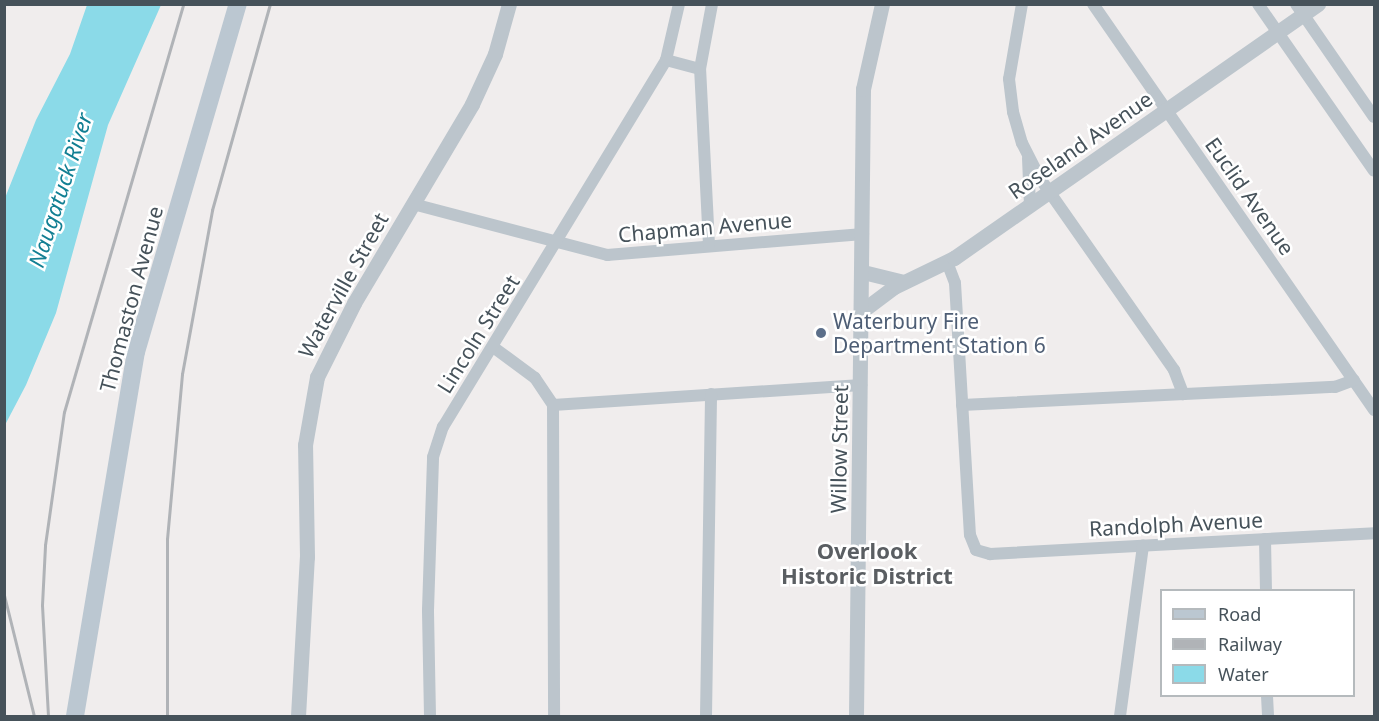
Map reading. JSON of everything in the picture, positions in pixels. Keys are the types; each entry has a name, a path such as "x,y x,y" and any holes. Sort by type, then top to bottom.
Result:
{"main road":[{"name":"Thomaston Avenue","path":"75,717 136,352 238,4"}],"street":[{"name":"Waterville Street","path":"298,717 307,569 305,445 309,405 334,338 482,85 509,4"},
{"name":"Lincoln Street","path":"430,717 428,610 433,457 443,427 666,60 679,4"},
{"path":"709,245 700,69 712,4"},
{"name":"Willow Street","path":"856,717 863,89 882,4"},
{"path":"1022,4 1009,79 1015,121 1028,157 1174,370 1184,394"},
{"name":"Euclid Avenue","path":"1093,4 1374,410"},
{"path":"1258,4 1374,169"},
{"name":"Roseland Avenue","path":"862,311 904,282 948,262 1278,33 1300,10 1318,4"},
{"path":"1300,10 1374,117"},
{"path":"666,60 700,69"},
{"path":"1028,157 1030,205"},
{"name":"Chapman Avenue","path":"413,204 607,255 863,234"},
{"path":"948,262 955,283 962,405 1335,387 1354,380"},
{"path":"862,272 904,282"},
{"path":"493,348 535,378 553,405 554,717"},
{"path":"553,405 861,385"},
{"path":"706,717 711,394"},
{"name":"Randolph Avenue","path":"962,405 970,535 979,552 1143,546 1374,533"},
{"path":"1265,539 1266,589"},
{"path":"1120,717 1143,546"},
{"path":"1267,697 1268,717"}],"water":[{"name":"Naugatuck River","path":"87,5 161,5 108,125 56,313 26,385 5,425 5,198 36,120 70,54"}],"railway":[{"path":"48,716 42,605 45,545 64,412 183,4"},
{"path":"167,716 167,539 182,374 212,210 270,4"},
{"path":"4,595 34,716"}],"place":[{"name":"Waterbury Fire Department Station 6","path":"821,333"}],"district":[{"name":"Overlook Historic District","path":"867,562"}]}
